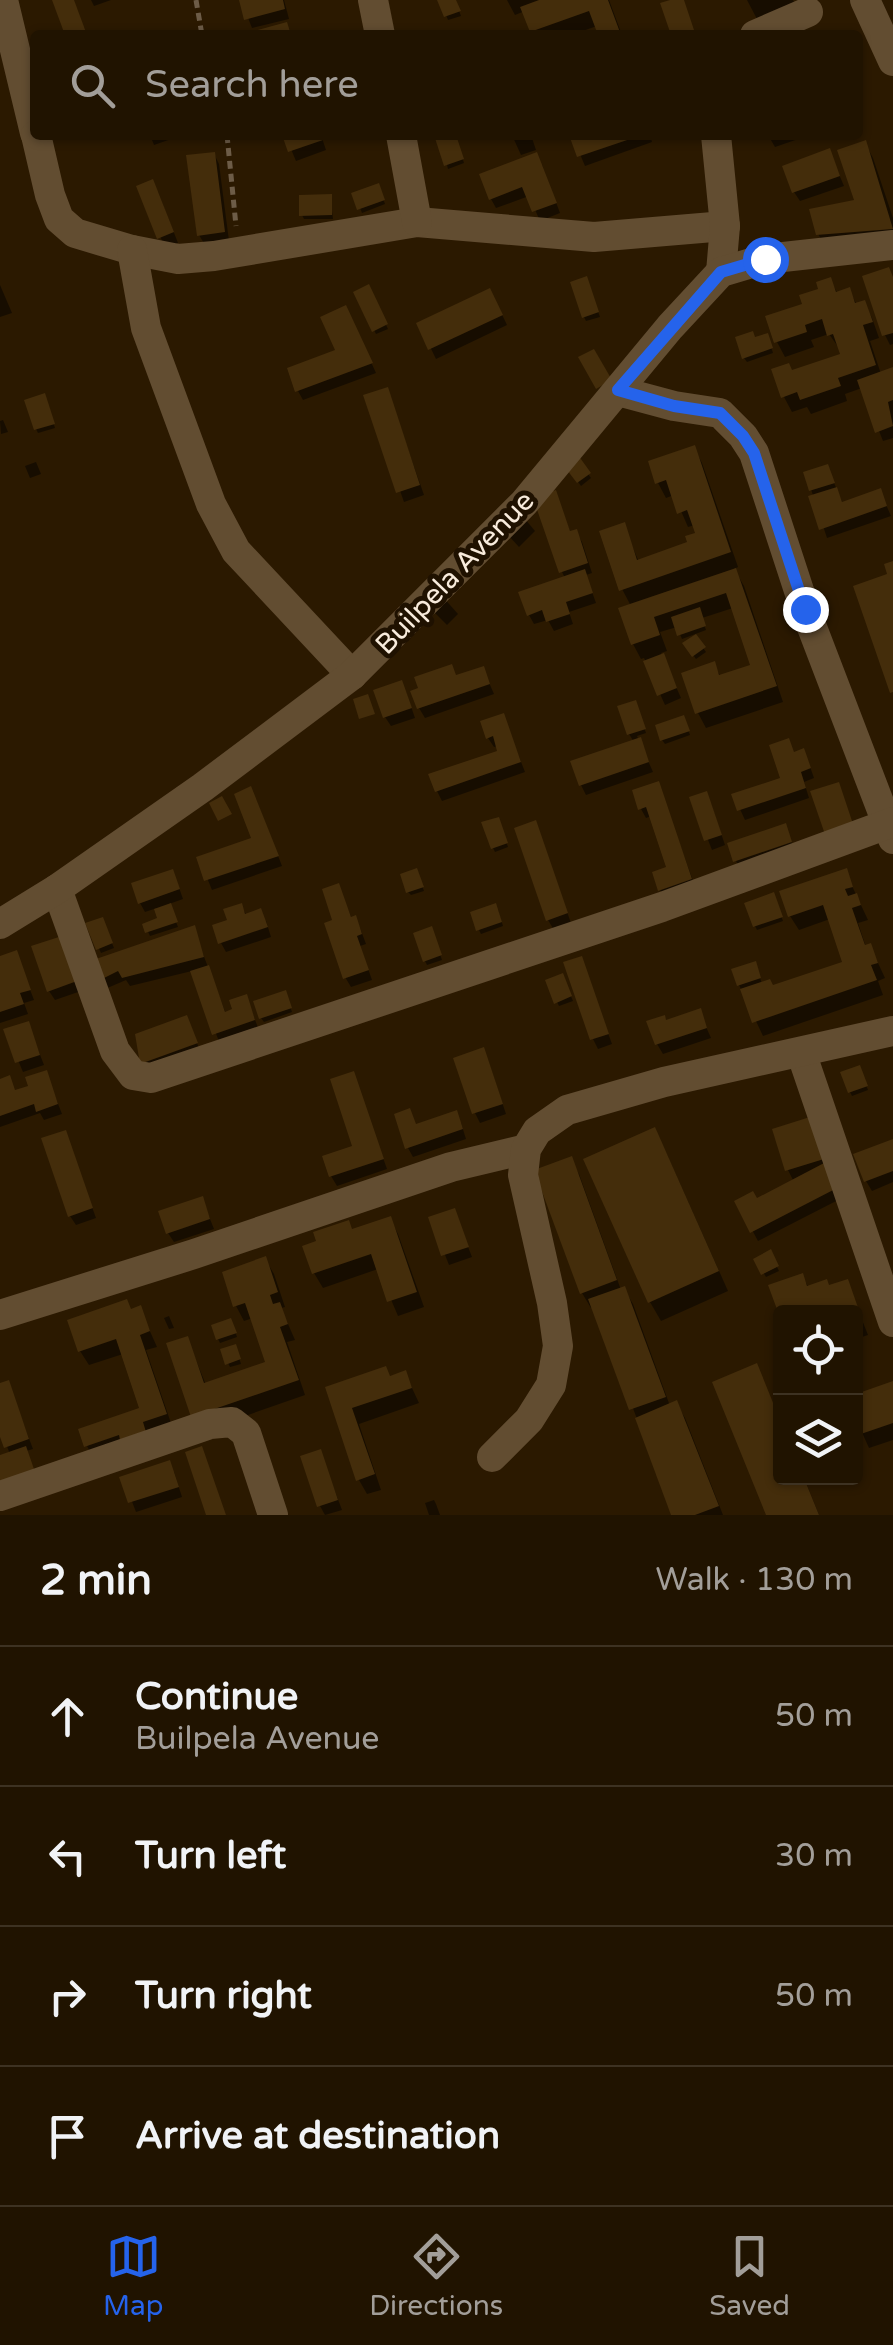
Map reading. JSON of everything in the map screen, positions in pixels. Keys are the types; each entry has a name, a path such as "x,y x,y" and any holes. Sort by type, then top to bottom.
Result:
{"street":[{"path":"3,0 30,113"},
{"path":"373,0 379,30"},
{"path":"864,0 893,61"},
{"path":"767,30 808,12"},
{"path":"36,140 59,219 76,232 132,250 178,258 214,256 418,222 594,236 724,226"},
{"path":"402,140 418,222"},
{"path":"716,140 724,226 721,272 765,259 893,245"},
{"path":"132,250 146,328 212,504 236,551 352,675"},
{"name":"Builpela Avenue","path":"0,924 203,787 352,675 524,503 721,272"},
{"path":"56,889 115,1051 134,1075 151,1078 891,828 805,609 754,453 720,413 674,406 618,390"},
{"path":"492,1457 530,1420 550,1385 558,1346 523,1175 526,1149 537,1131 567,1110 664,1082 893,1031"},
{"path":"801,1052 893,1322"},
{"path":"0,1315 451,1167 526,1149"},
{"path":"0,1496 210,1424 232,1422 246,1433 273,1515"}],"path":[{"path":"196,0 201,30"},
{"path":"214,256 236,228 227,140"}],"building":[{"path":"52,0 74,0 85,30 63,30"},
{"path":"239,0 283,0 285,9 244,20"},
{"path":"437,0 456,0 461,11 444,17"},
{"path":"539,0 608,0 619,30 596,30 589,11 529,30 520,7"},
{"path":"684,0 694,30 669,30 660,3"},
{"path":"287,22 289,30 257,30"},
{"path":"284,140 323,140 288,152"},
{"path":"436,140 458,140 464,159 444,166"},
{"path":"571,140 627,140 577,157"},
{"path":"866,140 893,229 816,235 809,209 854,200 837,150"},
{"path":"830,148 840,176 792,193 782,166"},
{"path":"215,152 225,232 197,236 186,155"},
{"path":"537,152 557,203 532,212 522,187 489,200 479,174"},
{"path":"153,179 174,232 157,239 136,186"},
{"path":"379,183 385,200 357,210 351,193"},
{"path":"332,194 332,215 299,216 299,195"},
{"path":"889,267 893,277 893,333 882,336 862,276"},
{"path":"587,276 599,312 582,318 570,282"},
{"path":"831,277 836,292 850,287 855,303 865,300 873,322 863,325 876,365 838,378 841,386 800,400 797,392 781,398 771,369 789,363 792,370 840,354 833,334 827,336 822,319 805,325 807,332 774,343 765,316 802,304 799,295 818,289 816,282"},
{"path":"369,284 388,324 372,332 353,292"},
{"path":"490,288 503,315 428,350 416,323"},
{"path":"346,305 373,363 295,392 287,368 335,350 320,317"},
{"path":"753,331 755,337 768,333 773,348 742,359 735,337"},
{"path":"594,349 612,380 596,389 578,357"},
{"path":"893,367 893,400 888,402 893,426 875,433 857,380"},
{"path":"388,387 420,485 396,493 363,395"},
{"path":"45,393 55,424 34,430 24,400"},
{"path":"695,445 731,552 619,591 599,531 625,522 637,560 687,542 685,536 695,533 687,510 677,514 666,480 655,484 648,461"},
{"path":"578,455 591,473 577,483 564,466"},
{"path":"828,464 835,483 809,491 803,472"},
{"path":"837,487 842,502 881,488 887,506 819,530 808,496"},
{"path":"556,490 570,531 577,529 588,563 559,573 533,498"},
{"path":"893,561 890,693 853,586 887,574 884,564"},
{"path":"736,568 777,686 695,714 681,673 715,661 719,675 750,665 726,593 654,617 660,635 631,645 618,608"},
{"path":"585,569 593,593 566,602 570,614 546,622 542,610 527,616 518,592"},
{"path":"700,607 706,626 677,636 671,617"},
{"path":"696,634 706,647 692,657 682,643"},
{"path":"664,653 677,688 657,696 643,661"},
{"path":"452,664 456,675 484,666 490,684 417,709 410,691 418,688 414,677"},
{"path":"402,680 412,708 383,718 373,690"},
{"path":"368,694 375,714 359,719 353,699"},
{"path":"636,700 646,729 627,735 617,706"},
{"path":"504,713 521,762 435,792 428,774 497,751 493,736 486,739 480,721"},
{"path":"684,715 690,731 660,741 655,725"},
{"path":"641,737 649,762 579,786 570,761"},
{"path":"789,738 794,752 804,748 811,768 801,772 806,788 737,811 731,794 780,778 769,745"},
{"path":"659,781 692,879 658,891 652,872 666,867 646,807 638,810 632,790"},
{"path":"839,782 856,833 828,843 810,791"},
{"path":"251,786 279,856 204,881 196,857 251,838 234,794"},
{"path":"707,791 722,835 704,841 689,797"},
{"path":"222,796 232,814 218,821 209,803"},
{"path":"499,817 508,843 491,849 481,822"},
{"path":"536,820 568,913 546,921 514,828"},
{"path":"786,823 792,842 733,862 727,843"},
{"path":"417,868 424,887 406,893 400,874"},
{"path":"847,868 853,887 845,889 848,896 857,893 861,905 852,908 865,945 871,943 878,963 871,965 877,980 752,1023 740,989 770,979 773,985 842,962 823,905 788,917 779,891"},
{"path":"173,869 180,889 138,904 131,883"},
{"path":"339,883 351,917 356,915 362,934 357,936 369,970 343,979 324,923 332,920 322,889"},
{"path":"774,892 783,917 753,927 744,903"},
{"path":"171,903 178,922 145,933 142,924 157,918 154,909"},
{"path":"242,903 245,914 261,908 268,927 218,944 212,925 227,920 223,909"},
{"path":"496,903 502,922 476,931 470,912"},
{"path":"103,917 113,943 96,950 85,923"},
{"path":"195,925 204,957 122,978 118,971 98,981 93,960"},
{"path":"432,926 442,955 423,962 413,933"},
{"path":"62,936 77,981 47,992 31,946"},
{"path":"17,950 31,990 20,993 24,1004 0,1012 0,956"},
{"path":"582,956 609,1034 590,1040 563,962"},
{"path":"756,961 761,978 737,986 731,969"},
{"path":"209,965 225,1012 232,1009 229,1000 247,994 255,1020 212,1035 190,971"},
{"path":"563,973 572,996 554,1004 545,980"},
{"path":"286,990 292,1008 259,1019 253,1001"},
{"path":"701,1008 707,1028 655,1045 646,1021 665,1015 666,1020"},
{"path":"187,1015 198,1043 140,1064 135,1034"},
{"path":"29,1021 40,1055 15,1063 3,1029"},
{"path":"484,1047 503,1104 472,1114 453,1058"},
{"path":"860,1065 868,1086 848,1093 840,1072"},
{"path":"47,1070 58,1104 36,1112 34,1104 0,1116 0,1079 10,1075 15,1090 28,1086 25,1077"},
{"path":"354,1071 384,1159 329,1177 322,1156 352,1146 330,1079"},
{"path":"410,1108 416,1124 457,1110 463,1129 405,1149 394,1114"},
{"path":"810,1117 824,1159 785,1171 772,1129"},
{"path":"655,1127 719,1271 648,1303 583,1159"},
{"path":"66,1130 93,1208 68,1217 41,1138"},
{"path":"893,1139 893,1171 864,1182 853,1154"},
{"path":"572,1156 617,1280 580,1294 534,1170"},
{"path":"826,1162 839,1187 750,1233 734,1201 753,1191 757,1198"},
{"path":"203,1196 210,1219 166,1234 158,1211"},
{"path":"455,1208 469,1247 441,1256 428,1217"},
{"path":"391,1216 417,1292 387,1302 371,1254 312,1274 302,1246 316,1241 313,1232 349,1220 352,1229"},
{"path":"771,1249 779,1266 761,1275 753,1259"},
{"path":"266,1256 278,1292 270,1295 273,1304 280,1302 288,1324 280,1327 299,1380 191,1417 166,1343 188,1336 204,1383 265,1362 245,1303 233,1307 222,1272"},
{"path":"803,1273 807,1286 827,1279 829,1285 848,1279 857,1305 775,1305 768,1285"},
{"path":"625,1286 666,1397 629,1410 588,1299"},
{"path":"127,1299 131,1309 141,1305 150,1331 140,1335 167,1414 143,1422 146,1432 120,1440 119,1435 84,1447 78,1429 139,1408 116,1339 78,1352 67,1320"},
{"path":"231,1318 237,1333 216,1340 211,1325"},
{"path":"236,1344 241,1359 225,1365 220,1349"},
{"path":"757,1363 773,1403 773,1485 807,1485 819,1515 766,1515 712,1382"},
{"path":"386,1366 390,1376 406,1370 412,1388 352,1408 375,1474 356,1481 325,1387"},
{"path":"9,1380 29,1439 4,1448 0,1437 0,1383"},
{"path":"893,1381 893,1423 863,1433 863,1392"},
{"path":"677,1400 719,1506 695,1515 671,1515 635,1418"},
{"path":"26,1446 35,1472 0,1484 0,1455"},
{"path":"202,1446 226,1515 206,1515 185,1452"},
{"path":"321,1449 338,1500 317,1507 300,1456"},
{"path":"170,1460 179,1487 128,1503 119,1477"}],"route":[{"path":"765,259 721,272 618,390 674,406 720,413 743,436 754,453 805,609"}]}
